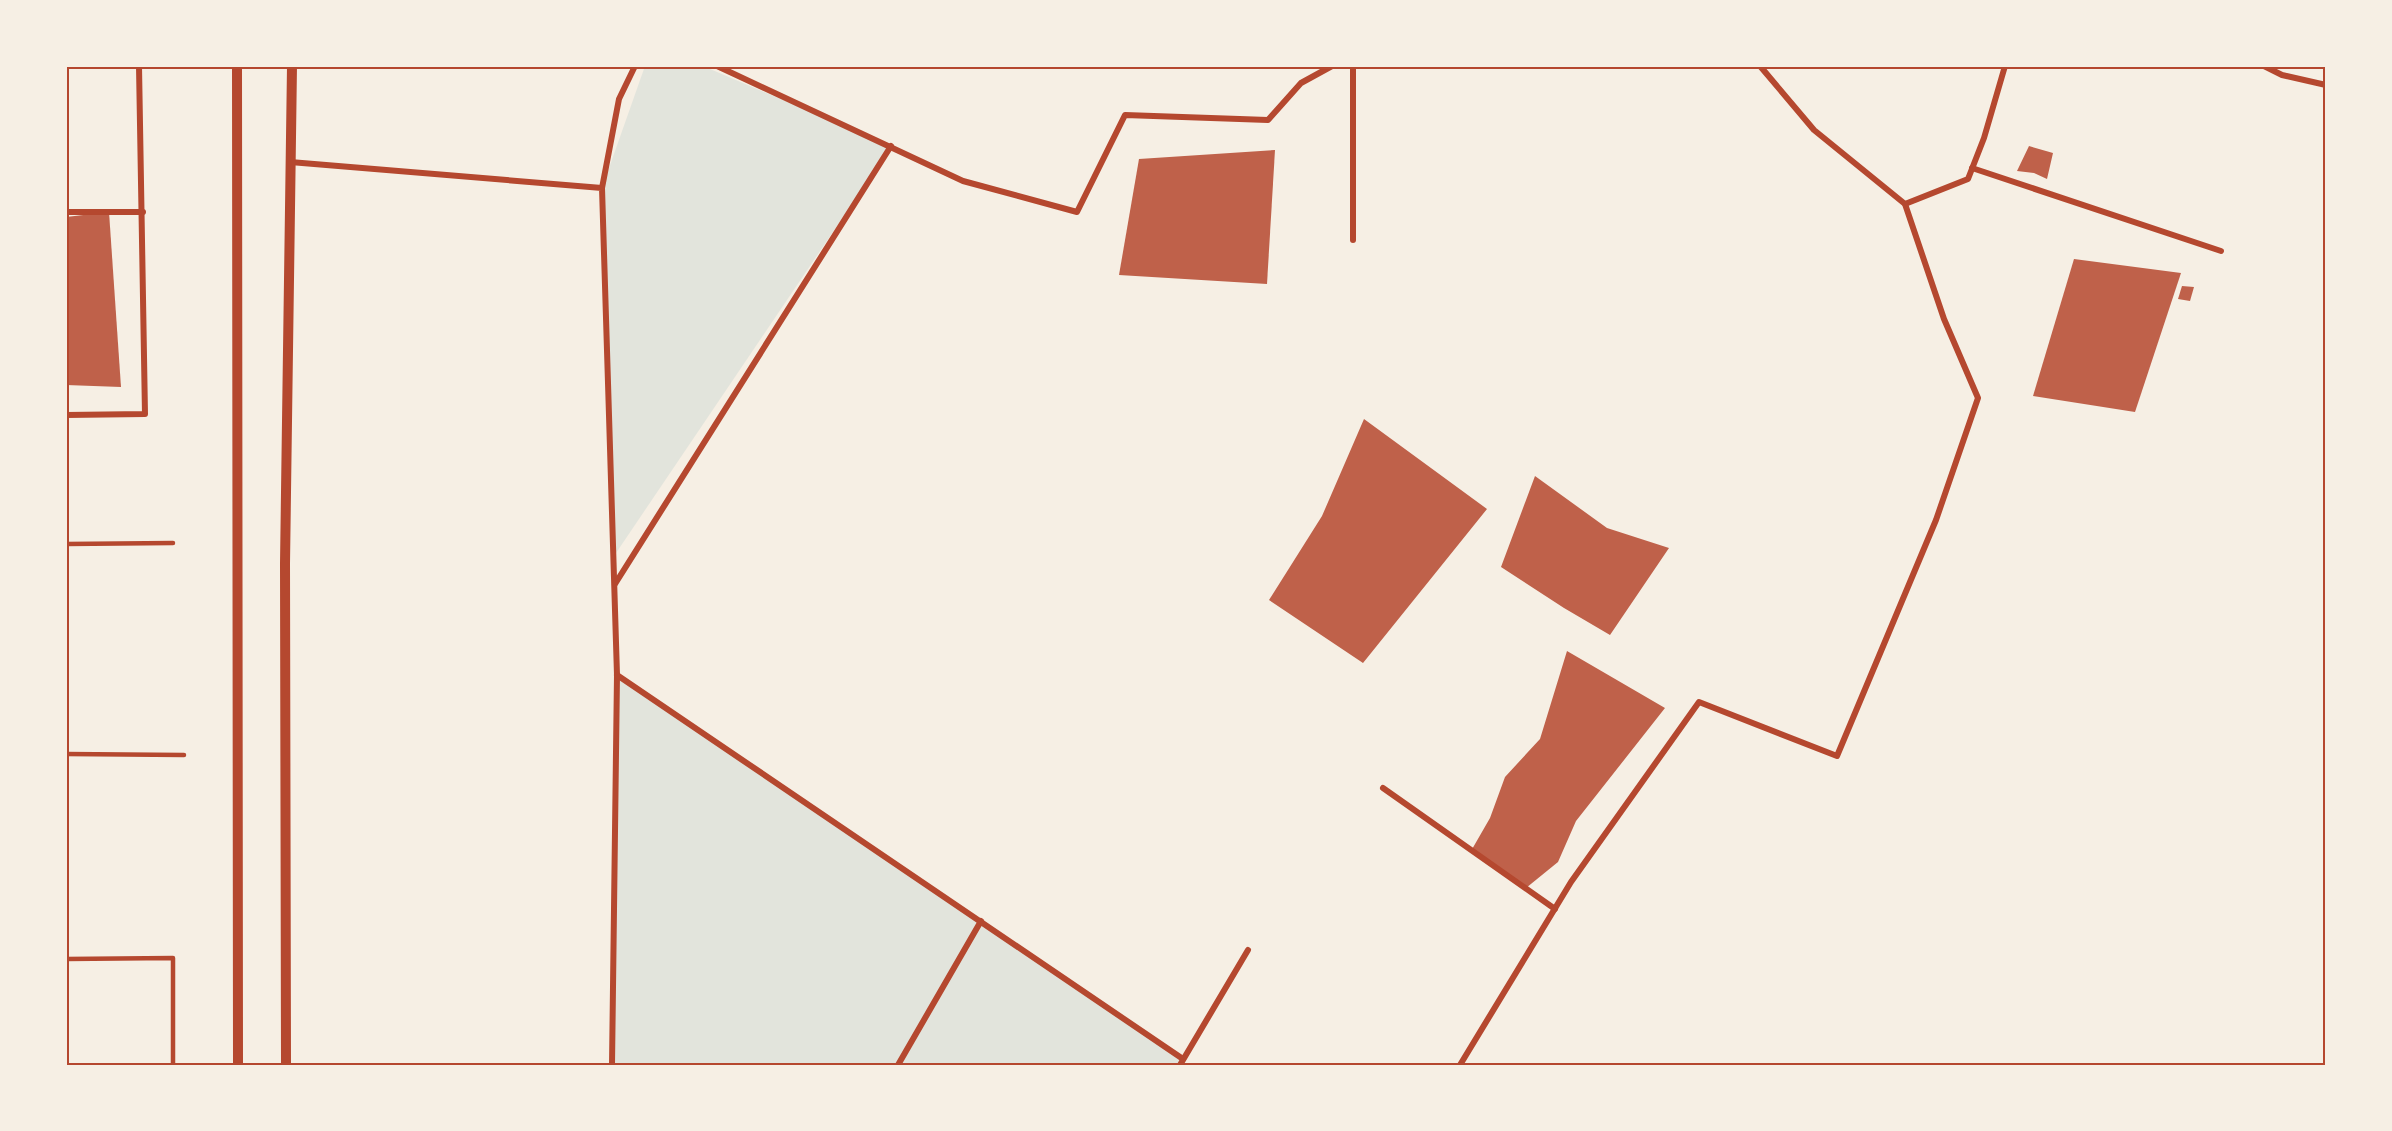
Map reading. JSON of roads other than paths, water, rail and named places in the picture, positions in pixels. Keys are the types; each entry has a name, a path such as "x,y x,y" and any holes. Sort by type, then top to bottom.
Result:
{"street":[{"path":"66,415 146,414 139,66"},
{"path":"237,66 238,1065"},
{"path":"286,1065 285,564 292,66"},
{"path":"612,1065 618,675 602,188 619,99 635,66"},
{"path":"717,66 963,181 1077,212 1125,115 1268,120 1301,83 1332,66"},
{"path":"1353,66 1353,240"},
{"path":"1460,1065 1571,882 1699,702 1837,756 1936,520 1978,398 1944,319 1905,204 1814,130 1760,66"},
{"path":"1905,204 1968,179 1984,138 2005,66"},
{"path":"2264,66 2282,75 2326,85"},
{"path":"615,585 891,146"},
{"path":"290,162 602,188"},
{"path":"1972,168 2221,251"},
{"path":"66,212 143,212"},
{"path":"618,675 981,921 1182,1062 1248,950"},
{"path":"1383,788 1555,909"},
{"path":"898,1065 981,921"}],"lane":[{"path":"66,544 173,543"},
{"path":"66,754 184,755"},
{"path":"66,959 173,958 173,1065"}]}
